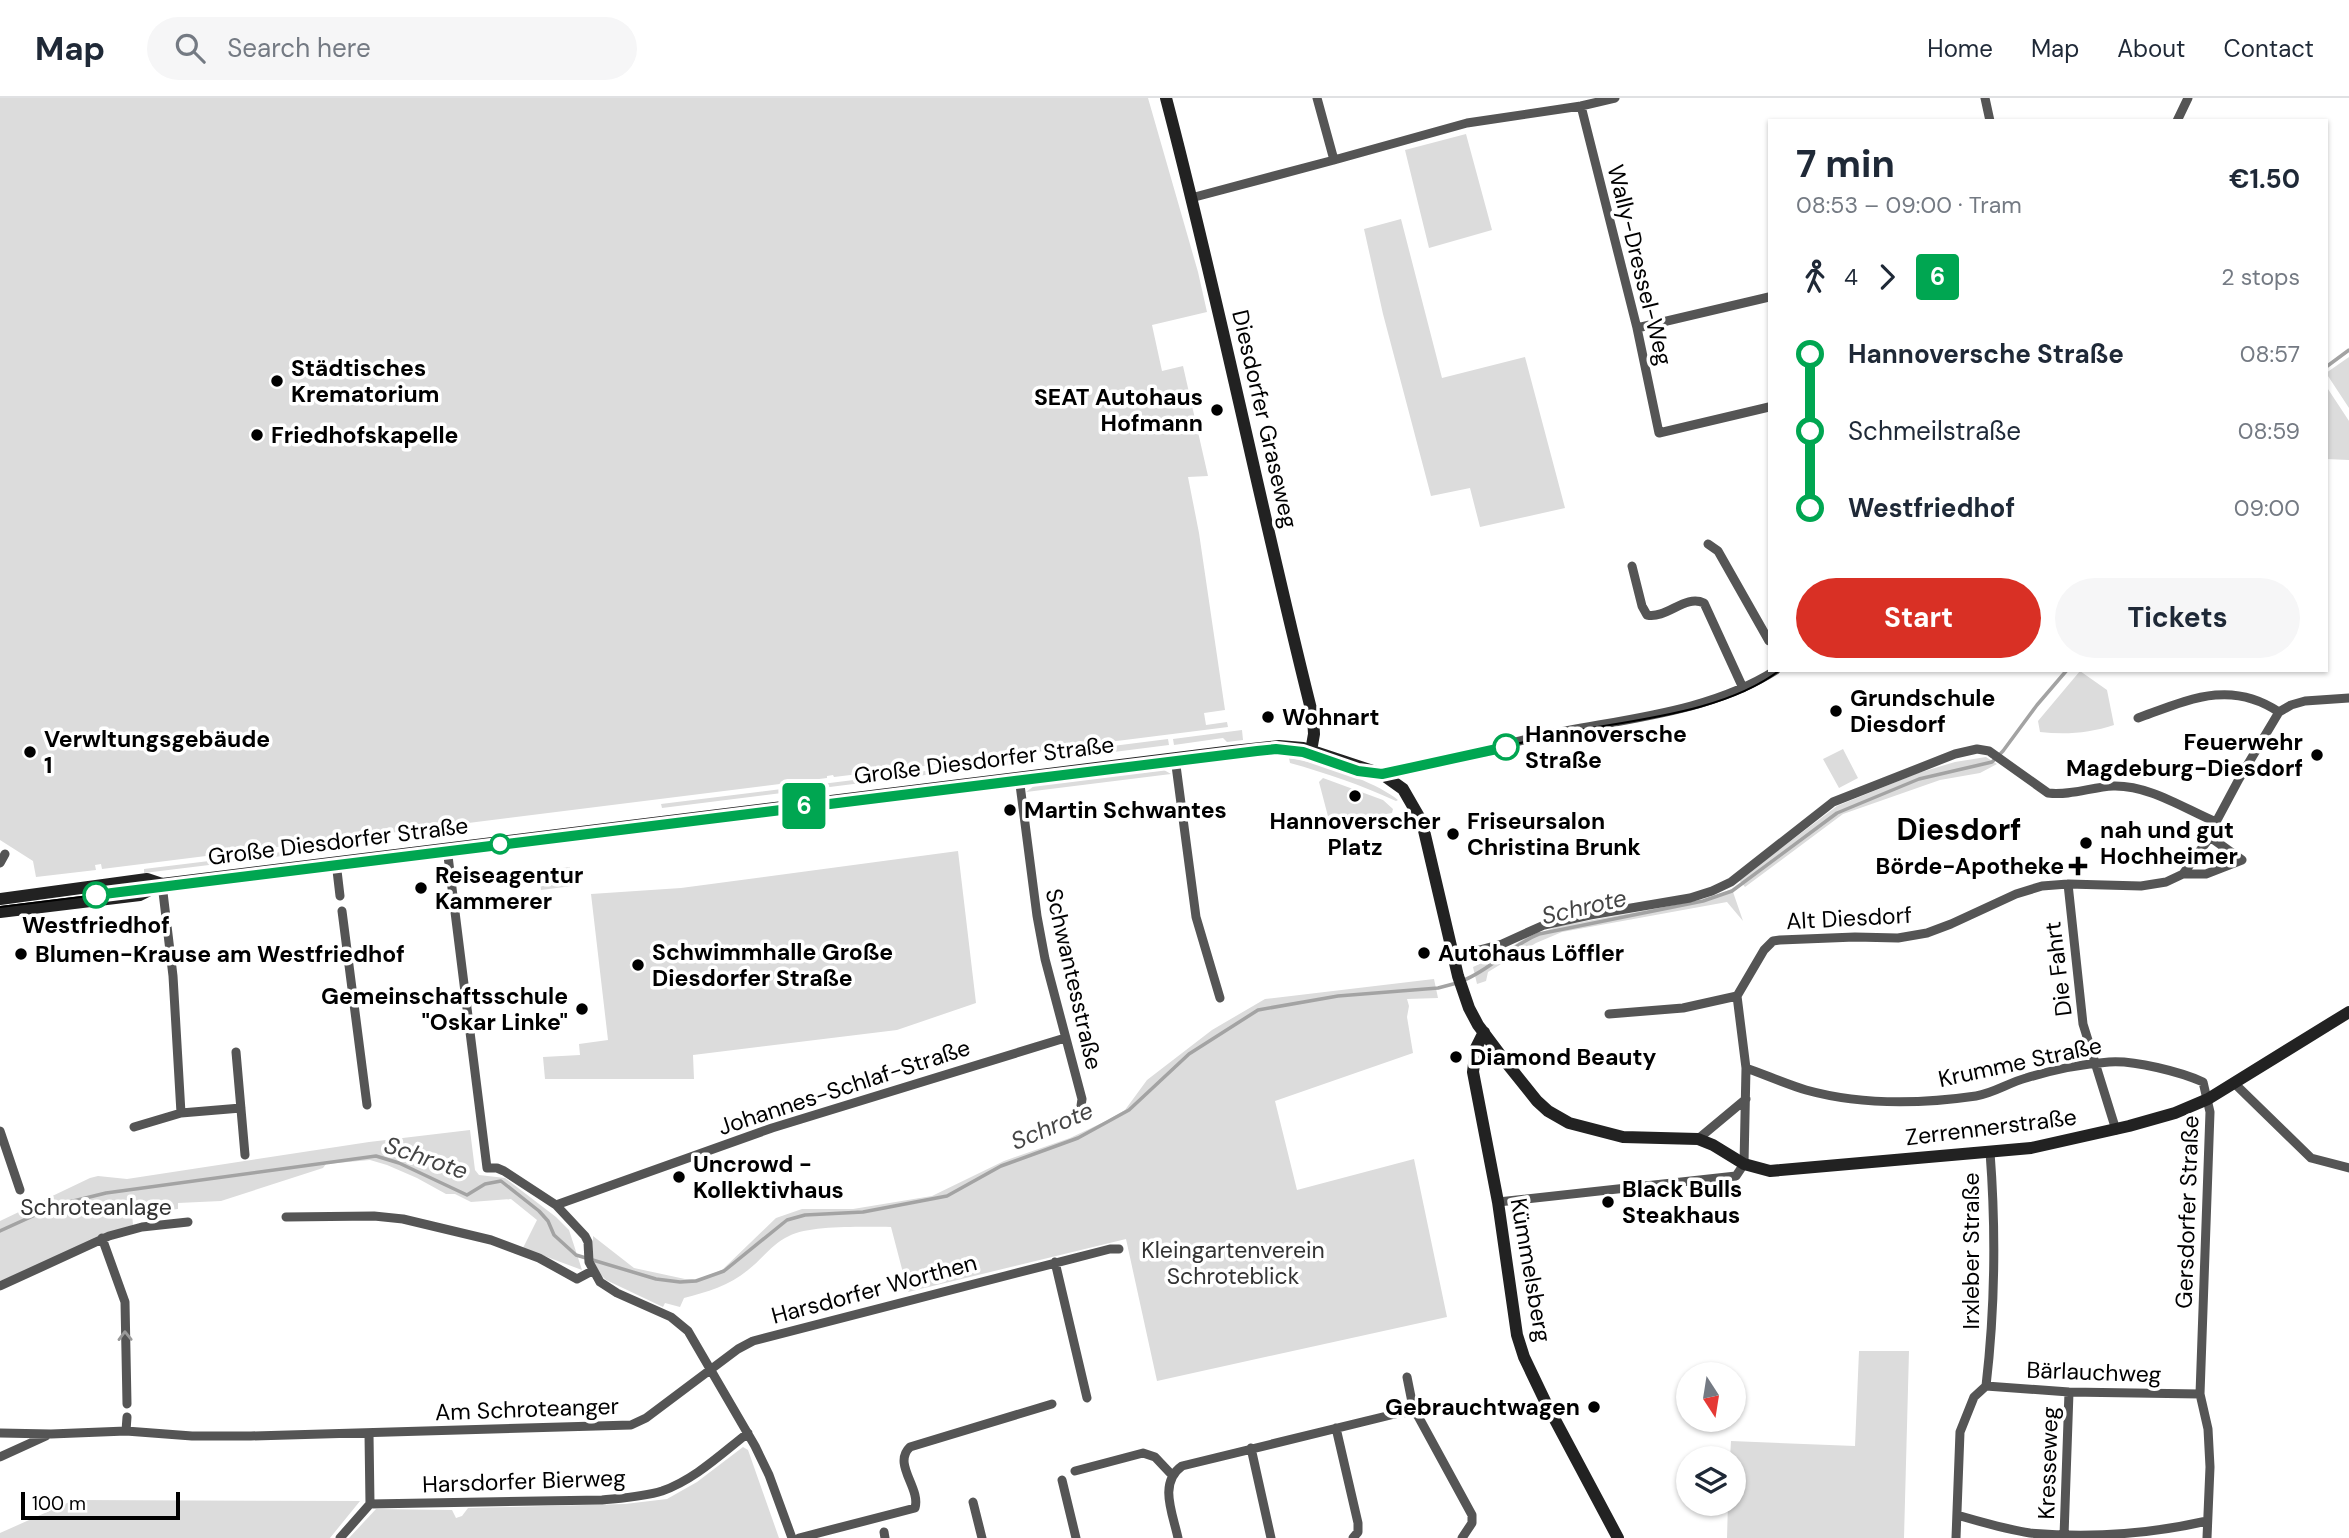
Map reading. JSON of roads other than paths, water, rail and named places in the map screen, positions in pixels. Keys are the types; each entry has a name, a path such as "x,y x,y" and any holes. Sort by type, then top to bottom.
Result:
{"main road":[{"name":"Diesdorfer Graseweg","path":"1166,98 1313,716 1311,751"},
{"name":"Große Diesdorfer Straße","path":"0,912 140,895 162,884 1019,777 1274,746 1290,746 1311,751"},
{"path":"1311,751 1387,776 1407,794 1420,816 1453,957 1471,1013 1537,1101 1562,1120 1578,1126 1630,1138 1698,1139 1713,1144 1744,1164"},
{"name":"Große Diesdorfer Straße","path":"0,899 147,879 162,884"},
{"name":"Zerrennerstraße","path":"1744,1164 1757,1169 1776,1171 1990,1152 2049,1145 2116,1130 2175,1113 2208,1099 2349,1013"},
{"name":"Kümmelsberg","path":"1483,1032 1476,1048 1473,1072 1498,1202 1513,1318 1524,1357 1618,1538"}],"street":[{"path":"1317,98 1334,160"},
{"path":"1191,198 1467,123 1581,106 1615,98"},
{"path":"1985,98 1990,119"},
{"path":"2178,119 2188,98"},
{"name":"Wally-Dressel-Weg","path":"1581,106 1637,328 1659,433 1768,407"},
{"path":"1637,328 1768,297"},
{"path":"1708,544 1717,551 1768,639"},
{"path":"1632,566 1642,606 1647,615 1660,615 1693,600 1704,603 1743,688"},
{"path":"1376,772 1564,731 1650,716 1743,688 1772,672"},
{"path":"2138,718 2194,698 2215,694 2257,699 2279,712"},
{"path":"2183,874 2210,837 2279,712 2305,701 2349,698"},
{"path":"1453,957 1502,944 1549,924 1682,900 1712,891 1731,882 1838,799 1955,754 1977,749 1989,751 2048,793 2109,786 2136,788 2216,822"},
{"path":"1174,758 1196,917 1220,998"},
{"name":"Schwantesstraße","path":"1019,777 1037,916 1048,970 1082,1099 1081,1106"},
{"name":"Alt Diesdorf","path":"1737,996 1764,950 1773,941 1898,938 1927,933 2016,894 2042,886 2147,886 2183,874 2206,874 2242,860 2210,837"},
{"path":"447,848 487,1168 505,1171 556,1205 588,1242 590,1267 600,1282 617,1293 680,1322 690,1334 748,1433 769,1475 792,1538"},
{"path":"336,862 340,895"},
{"path":"162,884 173,976 181,1113"},
{"name":"Die Fahrt","path":"2067,884 2083,1024 2116,1130"},
{"path":"342,911 367,1105"},
{"path":"1498,1202 1732,1177 1740,1173 1744,1164 1746,1068 1737,996 1683,1008 1609,1014"},
{"name":"Johannes-Schlaf-Straße","path":"556,1205 772,1128 1066,1038"},
{"path":"236,1052 245,1155"},
{"name":"Krumme Straße","path":"1746,1068 1816,1092 1903,1102 1977,1096 2038,1074 2121,1062 2196,1079 2204,1084 2208,1099"},
{"path":"2234,1083 2311,1158 2349,1167"},
{"path":"1698,1139 1746,1099"},
{"name":"Gersdorfer Straße","path":"2207,1538 2210,1467 2208,1429 2200,1394 2210,1112 2208,1099"},
{"path":"134,1127 181,1113 241,1108"},
{"path":"0,1131 20,1190"},
{"name":"Irxleber Straße","path":"1986,1386 1991,1350 1994,1206 1990,1152"},
{"path":"286,1217 374,1216 403,1219 491,1240 539,1258 576,1279 590,1267"},
{"path":"0,1286 102,1238 142,1227 188,1222"},
{"path":"102,1238 125,1302 127,1404"},
{"name":"Harsdorfer Worthen","path":"711,1369 743,1346 758,1339 1110,1248 1119,1249"},
{"path":"1055,1262 1087,1398"},
{"name":"Am Schroteanger","path":"0,1433 126,1431 201,1436 369,1434 631,1425 646,1418 711,1369"},
{"path":"1407,1377 1414,1412 1471,1514 1472,1523 1462,1538"},
{"path":"1956,1538 1960,1432 1974,1397 1986,1386"},
{"name":"Bärlauchweg","path":"1986,1386 2069,1392 2200,1394"},
{"name":"Kresseweg","path":"2064,1536 2069,1392"},
{"path":"799,1538 915,1508 917,1500 904,1461 905,1452 910,1447 1052,1404"},
{"path":"1178,1538 1169,1492 1172,1475 1187,1463 1403,1412 1414,1412"},
{"path":"126,1431 127,1417"},
{"path":"1336,1428 1358,1524 1358,1532 1353,1538"},
{"name":"Harsdorfer Bierweg","path":"370,1504 602,1500 636,1496 662,1491 693,1475 748,1433"},
{"name":"Am Schroteanger","path":"0,1457 51,1434"},
{"path":"340,1538 370,1504 369,1434"},
{"path":"1251,1448 1270,1538"},
{"path":"1076,1471 1143,1453 1155,1457 1172,1475"},
{"path":"1062,1479 1076,1538"},
{"path":"973,1502 982,1538"},
{"path":"1956,1515 2031,1533 2064,1536 2114,1536 2169,1530 2207,1521"}],"waterway":[{"name":"Schrote","path":"2328,366 2349,350"},
{"name":"Schrote","path":"1464,980 1539,934 1703,901 1732,891 1837,813 1919,779 1992,762 2065,672"},
{"name":"Schrote","path":"0,1231 57,1205 106,1193 376,1156 399,1163 467,1195 485,1184 501,1181 539,1211 548,1221 554,1235 576,1255 656,1279 696,1281 724,1271 787,1220 805,1215 863,1212 947,1196 1001,1166 1078,1138 1129,1110 1189,1054 1258,1010 1338,996 1438,988 1457,983"}],"tram line":[{"path":"0,907 1257,751 1296,751 1366,772 1391,773 1559,734 1703,706 1731,697 1777,672"},
{"name":"6","path":"96,895 1276,749 1303,752 1358,771 1382,774 1506,747"}],"place":[{"name":"Städtisches Krematorium","path":"277,381"},
{"name":"SEAT Autohaus Hofmann","path":"1217,410"},
{"name":"Friedhofskapelle","path":"257,435"},
{"name":"Grundschule Diesdorf","path":"1836,711"},
{"name":"Wohnart","path":"1268,717"},
{"name":"Hannoversche Straße","path":"1506,747"},
{"name":"Verwltungsgebäude 1","path":"30,752"},
{"name":"Feuerwehr Magdeburg-Diesdorf","path":"2317,755"},
{"name":"Hannoverscher Platz","path":"1355,796"},
{"name":"Martin Schwantes","path":"1010,810"},
{"name":"Friseursalon Christina Brunk","path":"1453,834"},
{"name":"nah und gut Hochheimer","path":"2086,843"},
{"name":"Börde-Apotheke","path":"2078,866"},
{"name":"Reiseagentur Kammerer","path":"421,888"},
{"name":"Westfriedhof","path":"96,895"},
{"name":"Autohaus Löffler","path":"1424,953"},
{"name":"Blumen-Krause am Westfriedhof","path":"21,954"},
{"name":"Schwimmhalle Große Diesdorfer Straße","path":"638,965"},
{"name":"Gemeinschaftsschule \"Oskar Linke\"","path":"582,1009"},
{"name":"Diamond Beauty","path":"1456,1057"},
{"name":"Uncrowd - Kollektivhaus","path":"679,1177"},
{"name":"Black Bulls Steakhaus","path":"1608,1202"},
{"name":"Gebrauchtwagen","path":"1594,1407"}],"district":[{"name":"Diesdorf","path":"1959,830"}],"park label":[{"name":"Schroteanlage","path":"96,1207"},
{"name":"Kleingartenverein Schroteblick","path":"1233,1263"}]}
